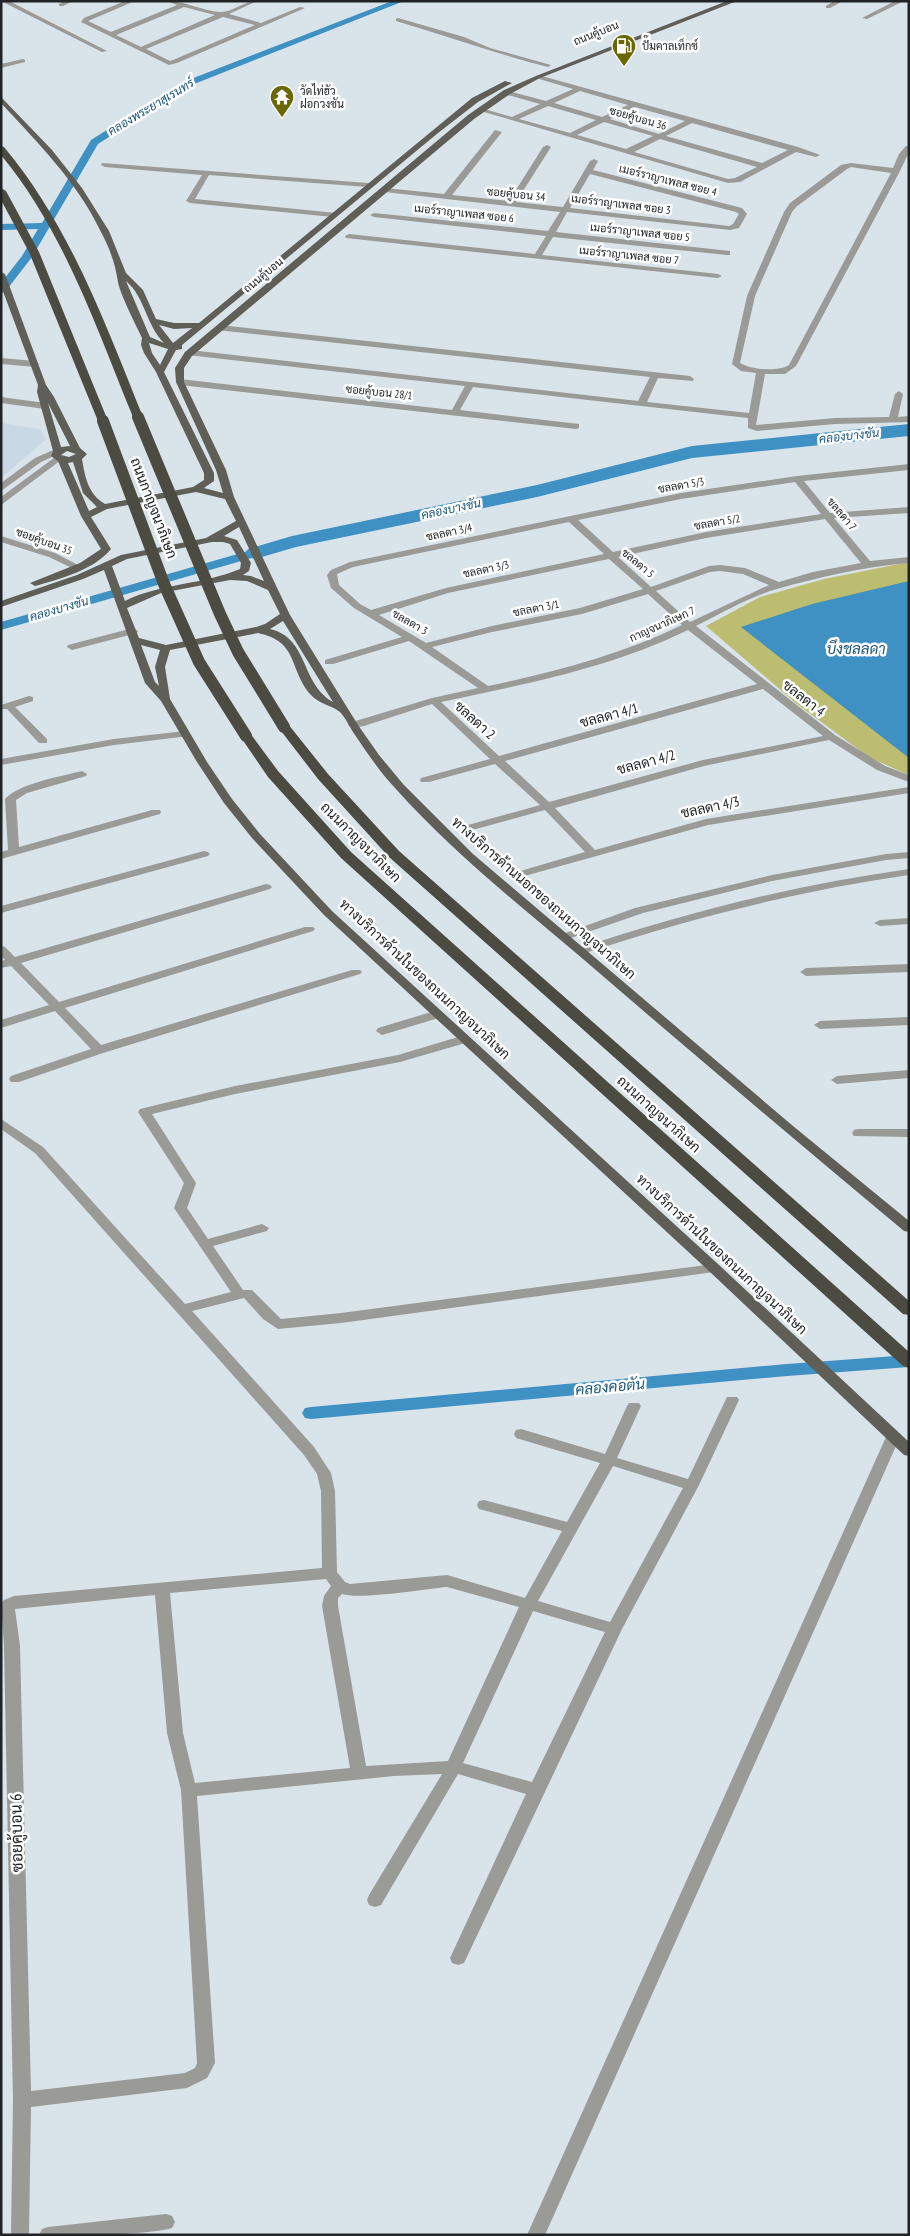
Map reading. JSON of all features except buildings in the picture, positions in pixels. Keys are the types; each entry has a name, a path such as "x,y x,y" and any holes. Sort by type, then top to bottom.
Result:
{"highway":[{"name":"ถนนกาญจนาภิเษก","path":"1,150 24,177 48,214 84,289 220,614 238,652 284,727 308,760 341,799 394,854 909,1310"},
{"name":"ถนนกาญจนาภิเษก","path":"1,191 34,252 51,292 103,421 164,584 199,662 246,736 273,774 346,855 909,1362"}],"main road":[{"name":"ถนนคู้บอน","path":"160,372 174,348 200,325 368,185 475,100 528,73 712,1"},
{"name":"ถนนคู้บอน","path":"187,357 481,110 506,92 538,77 734,1"},
{"path":"616,38 628,42"},
{"path":"1,98 79,186 100,218 124,275 131,280 137,289 158,334 187,357 178,369 180,382 221,470 229,497 242,521 230,530 209,540"},
{"path":"1,274 42,385 50,397 76,453 88,496 95,504 104,507"},
{"path":"86,516 104,507 196,489 209,481 209,473 160,372 148,353 145,345 146,338 122,282 124,275"},
{"path":"152,320 174,326 200,325"},
{"path":"146,338 154,343 174,348 204,342"},
{"path":"42,385 41,392 59,456 86,516 106,549 124,557"},
{"path":"59,456 66,448 76,453"},
{"path":"196,489 229,497"},
{"name":"ทางบริการด้านนอกของถนนกาญจนาภิเษก","path":"242,521 285,615 348,718 375,757 418,807 469,856 789,1130 909,1228"},
{"path":"1,604 109,569 124,557 209,540 229,540 238,546 246,563 244,572 222,579 161,590 121,601"},
{"path":"1,596 77,567 99,556 106,549"},
{"name":"ทางบริการด้านในของถนนกาญจนาภิเษก","path":"109,569 135,636 150,683 164,699 228,801 256,836 328,913 714,1268 909,1451"},
{"path":"222,579 248,578 271,588"},
{"path":"135,636 166,648 258,630 269,626 285,615"},
{"path":"258,630 282,637 289,643 309,686 316,696 348,718"},
{"path":"164,699 165,690 159,666 166,648"}],"street":[{"path":"3,1 104,51"},
{"path":"61,5 70,1"},
{"path":"170,1 262,25"},
{"path":"110,35 190,1"},
{"path":"141,49 254,1"},
{"path":"828,7 840,1"},
{"path":"882,1 897,3 909,8"},
{"path":"127,2 84,21 165,62 175,62 302,8"},
{"path":"865,18 897,3"},
{"path":"398,20 462,38 488,49 548,66"},
{"path":"1,66 23,61"},
{"path":"538,77 816,155"},
{"path":"513,119 579,89"},
{"name":"ซอยคู้บอน 36","path":"506,92 763,166"},
{"path":"570,136 635,104"},
{"path":"481,110 728,181 737,180 795,149"},
{"path":"627,152 692,120"},
{"path":"447,196 498,132"},
{"path":"510,205 548,147"},
{"path":"896,171 851,165 844,167 797,202 788,212 751,296 736,364 740,368 782,371 790,368 896,171 903,154 909,148"},
{"name":"เมอร์ราญาเพลส ซอย 3","path":"594,161 565,210 730,228"},
{"path":"105,165 368,185"},
{"name":"เมอร์ราญาเพลส ซอย 4","path":"588,171 742,211 743,214 736,226 730,228"},
{"path":"206,173 190,201 333,215"},
{"name":"ซอยคู้บอน 34","path":"383,192 447,196 464,200"},
{"name":"ซอยคู้บอน 34","path":"383,192 448,200 565,210"},
{"path":"537,257 565,210"},
{"name":"เมอร์ราญาเพลส ซอย 6","path":"374,215 551,234"},
{"name":"เมอร์ราญาเพลส ซอย 5","path":"551,234 727,253"},
{"name":"เมอร์ราญาเพลส ซอย 7","path":"349,236 718,276"},
{"path":"220,328 690,380"},
{"path":"187,357 470,385 752,416"},
{"path":"1,361 35,364"},
{"path":"761,370 751,426 757,428 835,421 909,419"},
{"path":"641,404 655,376"},
{"name":"ซอยคู้บอน 28/1","path":"180,382 576,426"},
{"path":"455,412 470,385"},
{"path":"893,419 899,394"},
{"path":"1,400 45,406"},
{"path":"1,488 44,456 59,456"},
{"path":"1,502 59,456"},
{"name":"ชลลดา 5/3","path":"570,519 681,496 797,479 909,467"},
{"name":"ชลลดา 7","path":"797,479 868,565"},
{"name":"ชลลดา 5/2","path":"610,556 706,535 828,516 909,510"},
{"name":"ชลลดา 5","path":"570,519 689,626"},
{"name":"ชลลดา 3/4","path":"334,572 358,564 570,519"},
{"name":"ซอยคู้บอน 35","path":"1,539 52,555 77,567"},
{"name":"ชลลดา 3/3","path":"370,614 446,591 610,556"},
{"name":"กาญจนาภิเษก 7","path":"348,718 404,712 421,704 604,661 654,643 746,599 778,586 868,565 909,560"},
{"name":"ชลลดา 3/1","path":"425,646 492,629 582,611 651,590 698,572 720,568 745,571 778,586"},
{"name":"ชลลดา 3","path":"334,572 331,578 334,586 370,614 425,646 486,689"},
{"name":"ชลลดา 4","path":"689,626 831,737 881,768 906,778"},
{"path":"72,647 135,636"},
{"path":"329,662 411,637"},
{"name":"ชลลดา 4/1","path":"425,780 765,685"},
{"path":"5,707 29,700"},
{"name":"ชลลดา 2","path":"434,701 547,806 592,853"},
{"path":"5,707 43,741"},
{"path":"1,762 90,746 185,734"},
{"name":"ชลลดา 4/2","path":"472,827 703,763 831,737"},
{"path":"14,852 10,800 23,791 82,774"},
{"path":"903,791 906,778"},
{"name":"ชลลดา 4/3","path":"521,874 665,833 736,816 903,791"},
{"path":"1,856 156,812"},
{"path":"1,910 204,854"},
{"path":"564,937 639,910 772,878 886,857 909,855"},
{"path":"581,951 654,927 772,897 874,876 909,872"},
{"path":"1,965 266,887"},
{"path":"880,923 909,921"},
{"path":"1,1024 309,929"},
{"path":"1,949 99,1050"},
{"path":"806,972 909,968"},
{"path":"16,1079 99,1050 356,972"},
{"path":"382,1031 438,1014"},
{"path":"820,1025 909,1021"},
{"path":"239,1294 180,1208 180,1202 190,1183 144,1112 235,1090 400,1058 465,1039"},
{"path":"837,1080 909,1074"},
{"path":"1,1123 38,1150 290,1428 324,1473 328,1491 330,1573 340,1586 348,1590 355,1590 447,1581 614,1629"},
{"path":"858,1133 909,1133"},
{"path":"205,1244 262,1228"},
{"path":"182,1309 247,1293 268,1316 280,1324 341,1318 714,1268"},
{"path":"458,1958 614,1629 692,1485 732,1400"},
{"path":"375,1900 454,1766 457,1755 528,1605 609,1460 634,1406"},
{"path":"521,1434 692,1485"},
{"path":"536,2235 893,1436"},
{"path":"484,1505 570,1528"},
{"name":"ซอยคู้บอน 6","path":"20,2235 22,2100 12,1646 7,1609 9,1604 162,1587 330,1573"},
{"path":"340,1586 331,1596 330,1606 359,1774"},
{"path":"22,2100 187,2080 201,2073 206,2063 189,1790 175,1733 162,1587"},
{"path":"189,1790 454,1766 536,1790"},
{"path":"48,2235 166,2222"}],"shaded area":[{"path":"1,423 40,429 46,439 1,478"},
{"name":"บึงชลลดา","path":"909,562 909,775 870,758 797,704 706,626 760,597 824,579"}],"water":[{"name":"บึงชลลดา","path":"909,581 909,758 741,627 812,604"}],"waterway":[{"name":"คลองพระยาสุเรนทร์","path":"45,226 94,142 186,84 400,1"},
{"path":"1,227 45,226"},
{"name":"คลองพระยาสุเรนทร์","path":"1,290 27,257 45,226"},
{"name":"คลองบางชัน","path":"255,553 292,542 537,491 692,452 909,430"},
{"name":"คลองบางชัน","path":"1,626 255,553"},
{"name":"คลองคอตัน","path":"311,1413 787,1370 909,1361"}],"place":[{"name":"ปั๊มคาลเท็กซ์","path":"624,67"},
{"name":"วัดไท่ฮัว ฝอกวงซัน","path":"282,118"}]}
